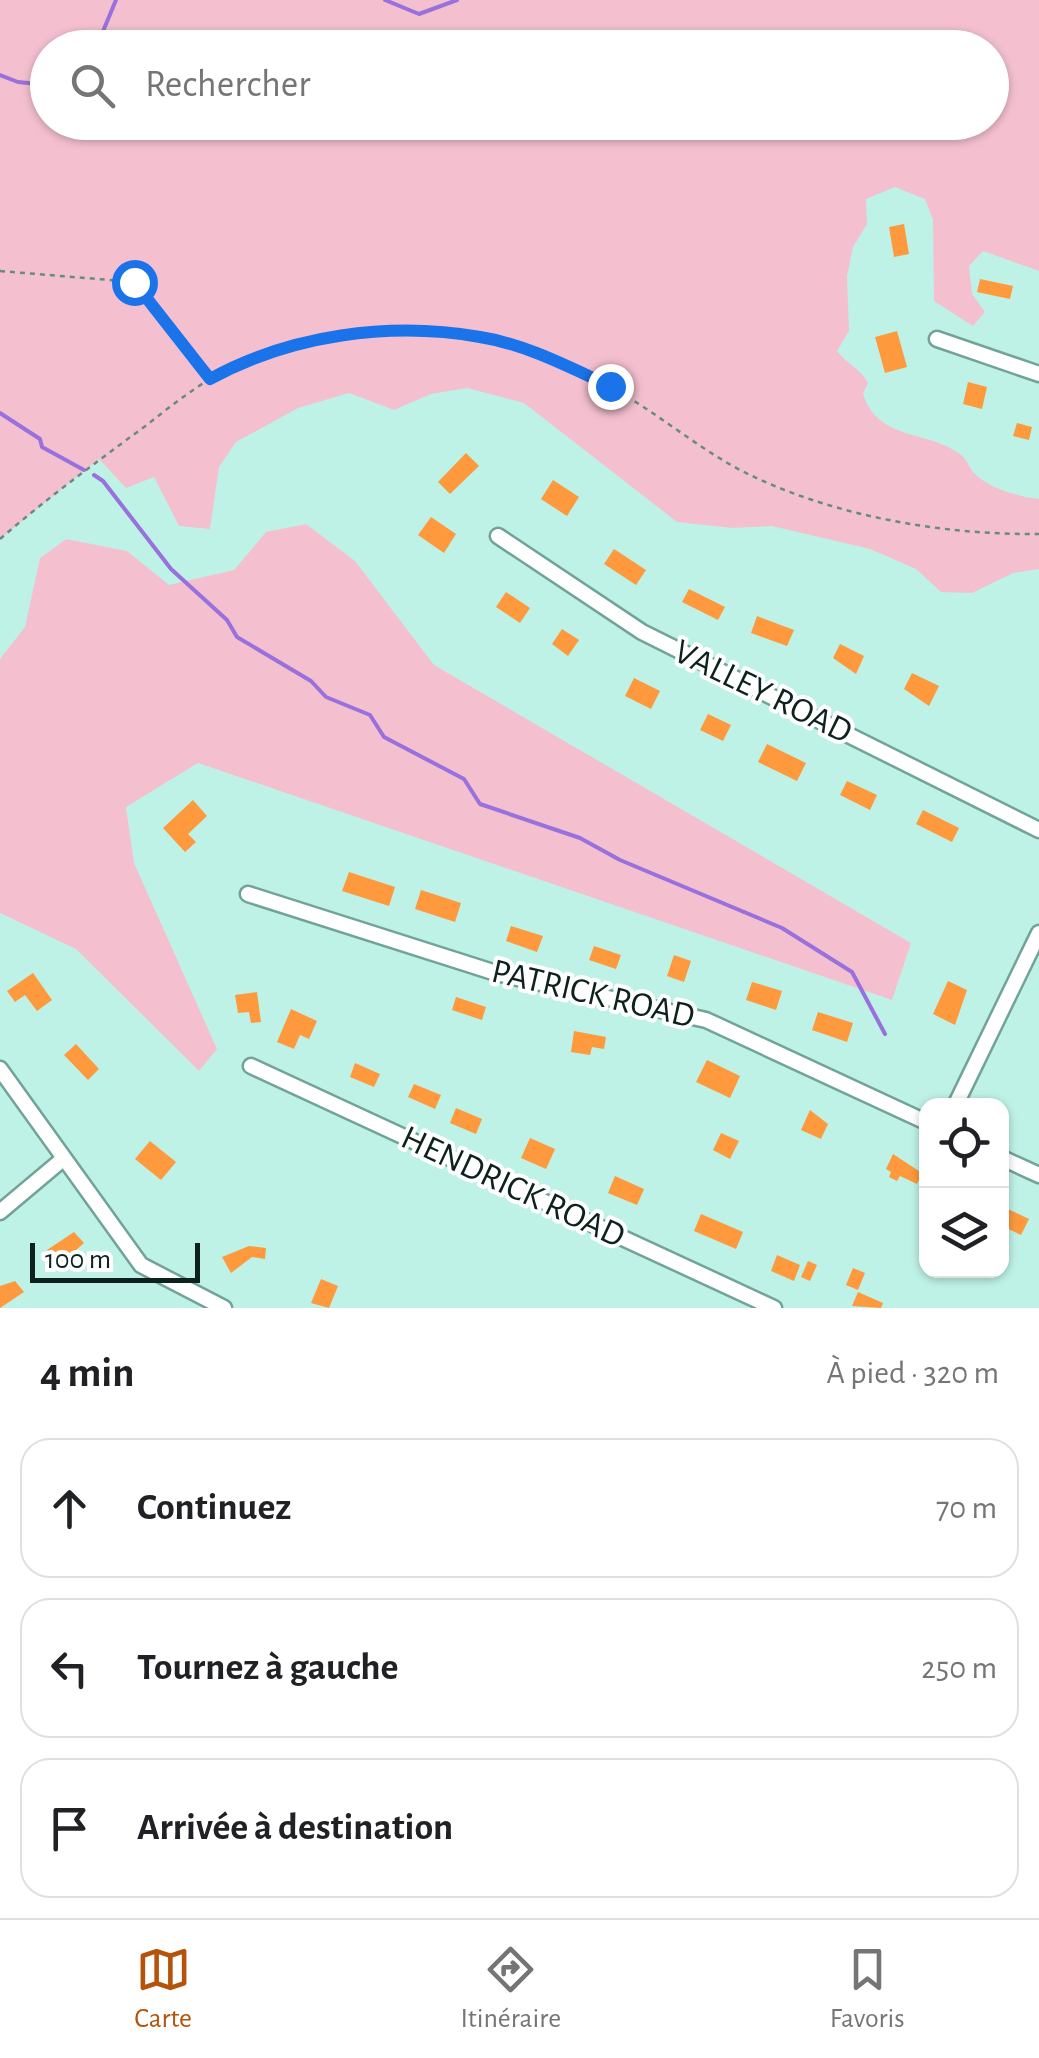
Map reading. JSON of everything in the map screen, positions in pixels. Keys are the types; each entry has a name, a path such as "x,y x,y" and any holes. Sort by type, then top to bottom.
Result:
{"street":[{"path":"937,338 1039,374"},
{"name":"VALLEY ROAD","path":"498,536 642,632 1039,830"},
{"name":"PATRICK ROAD","path":"248,894 496,973 706,1020 919,1119"},
{"path":"959,1098 1039,933"},
{"name":"HENDRICK ROAD","path":"252,1066 774,1308"},
{"path":"0,1070 141,1264 224,1308"},
{"path":"0,1212 62,1159"},
{"path":"1009,1161 1039,1175"}],"path":[{"path":"0,270 134,282 210,379"},
{"path":"0,539 99,459 210,379 301,342 389,330 481,337 547,357 610,386 710,453 784,487 850,510 951,530 1039,534"}],"shaded area":[{"path":"0,0 1039,0 1039,271 983,251 969,266 972,294 985,312 973,326 934,301 933,220 925,199 895,187 866,199 867,224 853,247 847,276 849,331 837,351 868,383 863,394 880,420 905,433 947,446 962,456 980,479 996,487 1039,499 1039,569 1013,573 972,593 941,592 916,569 870,549 772,526 732,528 677,522 524,403 467,388 431,394 394,410 349,393 298,408 236,442 219,467 210,529 179,526 154,477 126,488 99,459 0,539"},
{"path":"306,524 355,561 434,665 911,943 892,1000 198,763 126,807 134,863 217,1049 199,1071 76,949 0,913 0,659 25,627 40,558 66,539 127,551 169,585 234,570 266,532"}],"building":[{"path":"904,224 909,254 894,257 889,227"},
{"path":"980,279 1013,286 1010,299 977,292"},
{"path":"897,331 907,367 885,373 875,337"},
{"path":"968,382 987,387 982,409 963,404"},
{"path":"1017,423 1032,427 1029,440 1013,436"},
{"path":"466,453 479,466 450,494 438,482"},
{"path":"553,480 579,497 567,516 541,499"},
{"path":"431,517 456,534 444,553 418,535"},
{"path":"614,549 646,570 636,585 604,564"},
{"path":"689,589 725,607 718,620 682,602"},
{"path":"506,592 530,608 520,623 496,607"},
{"path":"757,616 794,630 787,646 751,633"},
{"path":"562,629 579,640 568,656 552,644"},
{"path":"840,644 864,656 856,674 833,658"},
{"path":"912,673 939,686 929,706 904,689"},
{"path":"634,678 660,691 651,709 625,696"},
{"path":"708,714 731,725 723,741 700,730"},
{"path":"767,744 806,763 797,781 758,762"},
{"path":"847,781 877,795 870,810 840,795"},
{"path":"193,800 207,816 188,834 196,842 185,852 163,828"},
{"path":"923,810 959,828 952,842 916,824"},
{"path":"349,872 395,887 389,906 342,891"},
{"path":"421,890 461,903 455,922 415,909"},
{"path":"511,926 543,936 537,952 506,941"},
{"path":"594,946 621,955 616,969 589,960"},
{"path":"674,955 691,961 684,982 667,976"},
{"path":"33,973 52,1000 37,1011 25,995 15,1002 7,991"},
{"path":"948,981 967,990 955,1025 933,1014"},
{"path":"752,982 782,991 776,1010 746,1000"},
{"path":"257,992 261,1022 251,1023 249,1012 238,1013 235,995"},
{"path":"456,997 486,1007 482,1020 452,1010"},
{"path":"291,1009 317,1021 309,1039 300,1035 294,1049 277,1042"},
{"path":"818,1012 853,1023 847,1042 812,1030"},
{"path":"574,1031 606,1037 604,1049 592,1047 590,1055 571,1052"},
{"path":"76,1044 99,1069 88,1080 64,1055"},
{"path":"707,1060 740,1076 730,1098 696,1082"},
{"path":"355,1063 380,1074 374,1087 350,1077"},
{"path":"414,1084 441,1095 435,1109 408,1097"},
{"path":"456,1108 482,1119 476,1134 450,1123"},
{"path":"810,1110 828,1124 821,1139 801,1130"},
{"path":"721,1133 739,1141 730,1159 713,1150"},
{"path":"530,1138 555,1149 546,1169 521,1158"},
{"path":"150,1141 176,1162 161,1180 135,1159"},
{"path":"893,1154 919,1171 919,1180 917,1184 900,1176 897,1181 889,1177 891,1172 886,1169"},
{"path":"615,1176 644,1189 637,1205 608,1193"},
{"path":"1009,1209 1029,1219 1021,1235 1009,1229"},
{"path":"701,1214 743,1232 736,1249 694,1231"},
{"path":"74,1232 84,1243 59,1265 47,1250"},
{"path":"249,1246 266,1248 265,1259 252,1257 231,1273 222,1257"},
{"path":"777,1255 800,1265 794,1281 771,1271"},
{"path":"808,1261 817,1265 810,1281 801,1277"},
{"path":"853,1268 865,1273 858,1290 846,1285"},
{"path":"321,1279 338,1286 329,1308 311,1303"},
{"path":"15,1281 24,1292 0,1308 0,1286"},
{"path":"858,1292 883,1303 881,1308 852,1306"}],"waterway":[{"path":"104,30 116,0"},
{"path":"385,0 419,14 457,0"},
{"path":"0,75 30,83"},
{"path":"0,413 40,439 42,447 84,470"},
{"path":"94,475 103,481 171,569 227,620 237,637 311,681 326,697 370,715 384,737 464,779 480,804 580,838 620,860 782,928 852,972 885,1034"}],"route":[{"path":"134,282 210,379 301,342 389,330 481,337 547,357 610,386"}]}
